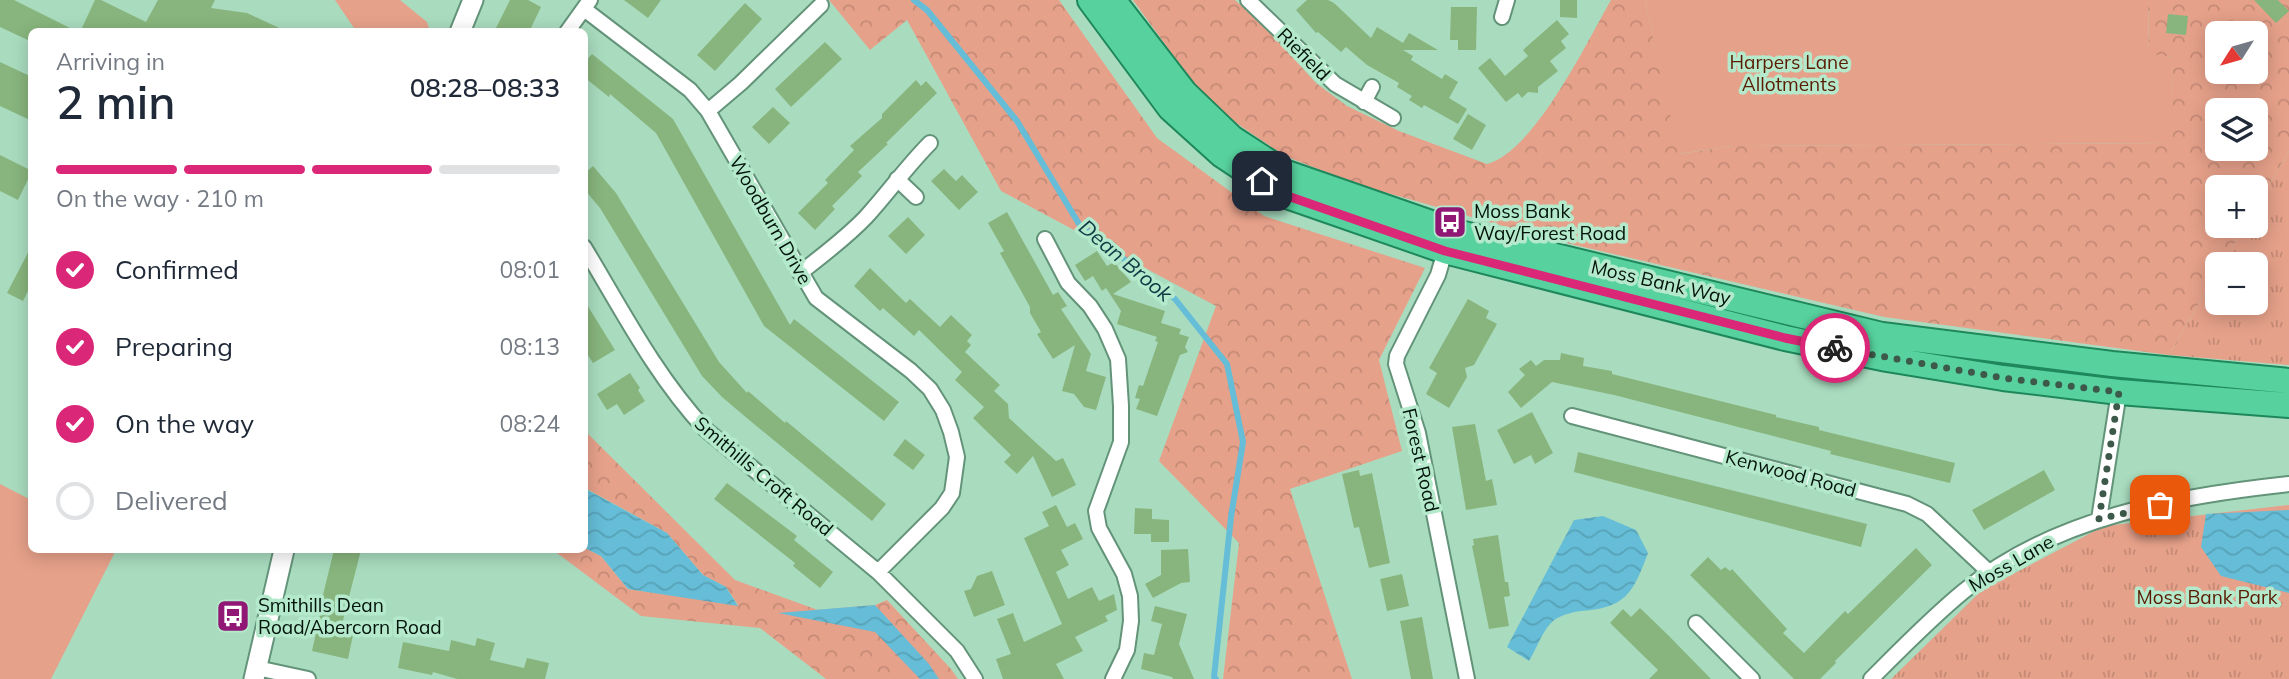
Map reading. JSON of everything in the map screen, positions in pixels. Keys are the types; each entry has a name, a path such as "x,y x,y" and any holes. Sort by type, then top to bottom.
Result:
{"highway":[{"name":"Moss Bank Way","path":"1090,0 1170,108 1222,155 1282,194 1445,251 1785,338 1887,359 2003,378 2119,392 2289,405"},
{"name":"Moss Bank Way","path":"1113,0 1185,93 1232,138 1284,172 1460,233 1882,335 2112,364 2289,381"}],"street":[{"path":"462,28 473,0"},
{"name":"Riefield","path":"1248,0 1325,75 1393,118"},
{"path":"1502,17 1507,0"},
{"path":"570,28 587,4"},
{"name":"Woodburn Drive","path":"587,4 690,90 708,111 816,298 911,370 930,389 943,410 957,457 952,493 942,508 878,572"},
{"path":"708,111 741,83 821,5"},
{"path":"1364,102 1372,87"},
{"path":"800,273 865,217 930,143"},
{"path":"897,179 916,197"},
{"path":"1053,245 1068,283 1090,306 1105,329 1118,359 1121,442 1096,511 1099,528 1124,574 1130,596 1127,650 1113,679"},
{"name":"Forest Road","path":"1445,251 1438,275 1397,356 1396,364 1418,433 1467,679"},
{"name":"Smithills Croft Road","path":"588,254 660,373 705,429 878,572 957,651 975,679"},
{"path":"2099,519 2119,392"},
{"name":"Kenwood Road","path":"1572,416 1907,504 1927,514 1989,572"},
{"name":"Moss Lane","path":"1871,679 1964,590 2026,551 2099,519 2205,496 2289,484"},
{"path":"283,553 256,674 308,679"},
{"path":"1696,623 1752,679"}],"green space":[{"path":"335,0 400,0 427,22 429,28 354,28"},
{"path":"829,0 1059,0 1157,138 1264,216 1425,268 1379,360 1402,451 1290,489 1352,679 1223,679 1239,543 1159,461 1216,306 1001,191 907,20 870,50"},
{"path":"1133,0 1235,0 1265,27 1316,83 1347,106 1399,131 1487,164 1505,155 1541,118 1574,67 1611,0 1645,0 1679,154 1733,146 2171,143 2173,57 2149,54 2148,0 2289,0 2289,151 2268,187 2268,175 2205,175 2205,238 2238,238 2229,252 2205,252 2205,293 2169,355 1884,317 1549,239 1356,184 1285,156 1236,123 1196,87"},
{"name":"Harpers Lane Allotments","path":"1645,0 2148,0 2149,53 2173,57 2172,143 1733,146 1678,154"},
{"path":"2289,151 2289,365 2169,355 2205,293 2205,315 2268,315 2268,252 2229,252 2238,238 2268,238 2268,187"},
{"path":"588,434 735,580 818,610 875,605 887,600 958,679 826,679 760,628 641,616 557,553 588,553 588,550 601,556 628,589 738,605 726,587 703,575 667,533 588,490"},
{"path":"0,484 28,498 28,553 114,553 51,679 0,679"},
{"name":"Moss Bank Park","path":"2289,505 2289,679 1891,679 1981,591 2104,526"}],"water":[{"path":"588,490 667,533 703,575 726,587 738,606 628,589 601,556 588,550"},
{"path":"2289,510 2289,593 2221,576 2201,547 2206,514"},
{"path":"1603,516 1636,530 1648,553 1638,579 1618,602 1569,613 1554,621 1545,631 1529,661 1507,647 1574,520"},
{"path":"875,605 929,664 939,679 920,679 875,632 778,613"}],"building":[{"path":"0,0 14,0 70,28 28,28 28,40 0,27"},
{"path":"95,0 101,0 146,22 158,0 215,0 211,8 247,13 279,28 82,28"},
{"path":"510,0 528,0 541,7 531,28 496,28"},
{"path":"624,0 661,0 648,18"},
{"path":"1307,0 1328,0 1334,3 1371,38 1377,27 1403,43 1409,33 1438,50 1403,50 1413,56 1411,60 1442,79 1445,74 1458,82 1449,98 1467,109 1458,124 1424,105 1422,108 1409,100 1412,96 1397,87 1399,83 1367,65 1346,47 1341,52 1316,33 1296,10"},
{"path":"1560,0 1577,0 1577,18 1560,17"},
{"path":"2254,0 2278,0 2289,11 2276,23"},
{"path":"745,3 762,19 715,71 697,55"},
{"path":"1451,7 1477,7 1476,50 1458,50 1458,40 1450,40"},
{"path":"2168,14 2188,16 2186,35 2166,33"},
{"path":"1557,20 1569,34 1561,41 1566,48 1550,61 1558,71 1538,87 1538,93 1528,92 1522,98 1518,93 1506,102 1478,68 1490,58 1505,76 1528,56 1523,50"},
{"path":"825,42 842,59 791,107 775,89"},
{"path":"592,54 673,119 790,325 794,319 899,402 884,421 764,326 656,133 610,94 609,97 588,80 588,58"},
{"path":"0,62 28,75 28,119 0,106"},
{"path":"916,80 921,86 926,81 937,93 858,172 862,176 832,206 835,209 815,230 798,213 828,183 825,180 854,150 850,146 882,118 882,114"},
{"path":"773,107 790,123 769,144 752,127"},
{"path":"1468,114 1486,125 1472,150 1453,139"},
{"path":"0,155 28,169 28,179 18,200 0,191"},
{"path":"593,166 616,193 719,362 747,393 748,391 785,423 786,421 886,504 872,521 722,397 702,376 600,208 588,194 588,170"},
{"path":"944,169 956,181 962,175 978,192 959,210 931,181"},
{"path":"1007,212 1053,295 1058,292 1067,306 1061,309 1091,354 1086,371 1106,377 1096,410 1084,407 1074,394 1062,391 1075,345 1053,359 1037,334 1041,332 1030,313 1030,307 1000,253 1004,251 988,223"},
{"path":"908,217 925,235 906,254 888,236"},
{"path":"1097,251 1107,266 1114,262 1131,282 1113,294 1165,311 1161,323 1181,329 1179,334 1189,337 1185,347 1188,352 1180,355 1157,416 1136,409 1140,399 1135,398 1139,385 1143,386 1158,342 1155,341 1157,337 1117,324 1121,311 1106,288 1102,291 1093,276 1085,281 1075,265"},
{"path":"28,253 28,291 23,301 7,293"},
{"path":"870,268 906,303 910,299 940,327 951,315 972,335 967,341 971,345 965,352 1000,385 994,391 1008,404 1009,418 1056,461 1063,458 1076,485 1052,497 1033,456 1017,474 1004,462 1011,455 973,418 984,407 955,380 962,372 919,330 914,336 883,308 880,311 854,286"},
{"path":"1468,299 1489,311 1486,318 1497,324 1474,365 1465,368 1467,377 1449,408 1426,394 1437,373 1429,368"},
{"path":"588,306 615,350 593,363 588,355"},
{"path":"1561,353 1584,358 1583,366 1612,371 1612,374 1819,427 1819,430 1955,463 1950,483 1830,454 1831,451 1614,395 1552,382 1521,408 1508,392 1525,375 1519,369 1531,360 1536,366 1544,360 1560,360"},
{"path":"630,373 645,401 624,415 617,404 607,410 597,394"},
{"path":"1532,412 1553,453 1535,464 1531,455 1514,464 1497,430"},
{"path":"1475,424 1486,481 1492,479 1497,505 1466,510 1452,427"},
{"path":"905,439 925,455 913,470 893,455"},
{"path":"1578,452 1867,524 1861,547 1574,472"},
{"path":"1359,470 1360,476 1372,473 1390,563 1369,568 1359,527 1354,528 1342,474"},
{"path":"2044,470 2055,490 1984,530 1972,510"},
{"path":"727,483 797,536 794,540 833,572 820,588 793,566 795,563 714,499"},
{"path":"1056,505 1067,527 1075,523 1083,539 1061,550 1069,565 1056,572 1068,599 1092,587 1099,601 1114,594 1117,610 1105,616 1108,621 1075,637 1083,651 1056,664 1064,679 1003,679 996,659 1011,654 997,619 1013,613 1024,642 1062,624 1024,538 1049,526 1042,512"},
{"path":"1135,508 1152,509 1152,519 1169,520 1169,542 1151,542 1151,534 1134,534"},
{"path":"1498,535 1505,582 1508,582 1510,596 1504,597 1509,626 1489,629 1472,546 1473,539"},
{"path":"1916,548 1932,565 1820,679 1794,679 1690,575 1708,557 1721,570 1725,567 1730,571 1732,569 1787,629 1783,633 1804,653 1845,611 1848,614"},
{"path":"1188,549 1190,582 1181,583 1153,598 1145,584 1161,575 1161,550"},
{"path":"333,553 360,553 340,632 353,635 348,659 312,651"},
{"path":"992,571 1005,605 974,617 964,591 971,589 977,576"},
{"path":"1402,574 1409,606 1387,611 1380,579"},
{"path":"1155,606 1187,614 1179,644 1194,679 1173,679 1141,669 1144,653 1154,655 1162,624 1151,621"},
{"path":"1640,608 1711,679 1649,679 1658,670 1610,623 1623,609 1631,617"},
{"path":"1422,617 1433,679 1411,679 1400,621"},
{"path":"477,638 495,643 490,660 524,668 527,658 549,663 545,679 457,679 433,672 432,675 398,668 403,642 449,651 451,640 475,646"}],"waterway":[{"name":"Dean Brook","path":"914,0 927,10 1017,121 1079,224 1175,299 1227,364 1243,442 1231,517 1214,677 1216,679"}],"way so far":[{"path":"1835,348 2003,378 2119,392 2099,519 2160,505"}],"place":[{"name":"Moss Bank Way/Forest Road","path":"1450,222"},
{"name":"Smithills Dean Road/Abercorn Road","path":"233,616"}],"route":[{"path":"1262,181 1282,194 1445,251 1785,338 1835,348"}]}
